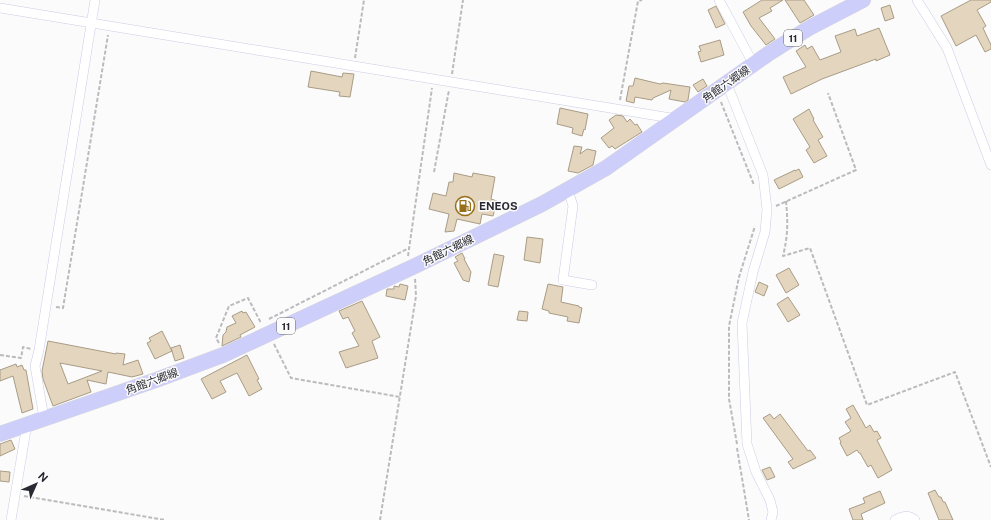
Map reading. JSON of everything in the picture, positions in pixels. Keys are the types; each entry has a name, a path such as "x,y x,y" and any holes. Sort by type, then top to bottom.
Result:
{"main road":[{"name":"角館六郷線","path":"0,434 223,355 266,325 410,268 542,204 606,168 809,28 863,0"}],"street":[{"path":"44,418 35,366 39,350 95,0"},
{"path":"720,0 754,65"},
{"path":"917,0 947,48 991,165"},
{"path":"0,8 677,119"},
{"path":"727,84 763,175 767,209 765,232 753,272 742,323 747,444 756,472 770,500 773,512 771,520"},
{"path":"568,190 573,206 563,280 592,285"},
{"path":"10,520 27,424"},
{"path":"895,520 906,516 911,516 915,520"}],"path":[{"path":"354,66 364,0"},
{"path":"618,109 638,1 642,0"},
{"path":"46,306 63,308 109,26"},
{"path":"380,520 416,296 410,268 409,248 433,79"},
{"path":"767,209 856,170 828,93"},
{"path":"786,201 788,222 783,256 810,248 867,405 955,372 991,467"},
{"path":"266,325 409,248"},
{"path":"223,355 216,338 228,306 248,298 266,325 291,378 400,397"},
{"path":"0,355 21,358 23,347 39,350"},
{"path":"15,495 166,520"}],"building":[{"path":"762,0 783,0 770,8 772,11 759,18 775,39 766,45 751,26 743,12"},
{"path":"785,0 804,0 814,15 800,23"},
{"path":"971,0 991,0 991,2 977,10 986,26 983,28 991,45 991,49 985,52 976,35 956,46 941,16"},
{"path":"890,5 894,18 885,21 881,8"},
{"path":"716,6 725,24 716,28 708,10"},
{"path":"879,28 890,55 822,79 791,94 783,77 806,67 796,51 805,45 807,49 812,46 820,60 841,52 835,36 855,29 857,36"},
{"path":"720,40 724,55 701,62 698,52 701,51 699,46"},
{"path":"311,71 342,77 343,73 354,74 350,97 339,96 340,92 308,87"},
{"path":"635,78 660,84 663,83 690,87 688,100 685,102 669,99 671,90 653,98 652,100 635,97 634,103 626,101 629,86 633,86"},
{"path":"703,79 707,86 698,92 693,85"},
{"path":"560,108 588,114 585,130 584,129 582,136 572,133 573,128 557,124"},
{"path":"809,109 814,119 813,120 823,137 818,140 827,156 814,163 806,150 810,147 793,119"},
{"path":"616,115 623,116 627,122 630,119 635,125 637,124 642,132 615,149 612,146 609,148 601,138 614,128 609,120"},
{"path":"574,146 582,147 580,154 587,149 596,151 593,165 578,173 568,171"},
{"path":"799,169 803,177 779,189 774,180"},
{"path":"454,173 472,177 473,173 495,177 491,199 497,201 493,216 482,214 480,224 457,219 454,231 445,232 449,214 429,209 433,193 446,196 449,182 453,182"},
{"path":"527,237 543,239 540,263 524,260"},
{"path":"462,253 471,272 469,282 463,280 454,263 458,261 455,257"},
{"path":"494,254 504,256 498,287 488,285"},
{"path":"789,268 799,285 786,293 776,275"},
{"path":"759,282 768,286 764,296 755,292"},
{"path":"400,284 408,286 405,300 386,296 387,289 394,289 394,286 399,287"},
{"path":"548,284 563,287 561,302 582,308 579,323 567,321 568,317 549,313 549,311 542,309"},
{"path":"788,297 800,315 788,322 777,304"},
{"path":"362,301 380,337 372,341 378,358 346,368 339,352 359,346 352,333 355,331 348,317 343,319 339,311"},
{"path":"242,311 243,313 246,312 255,327 240,335 241,337 222,346 223,335 226,332 227,327 236,323 232,316"},
{"path":"519,311 528,312 527,321 517,320"},
{"path":"162,331 172,351 155,359 147,343 151,341 149,338"},
{"path":"48,341 116,354 125,354 123,365 138,360 143,374 132,377 108,372 106,384 87,380 91,392 53,406 43,379 42,371","holes":["60,363 102,371 68,384"]},
{"path":"180,345 184,358 175,361 171,348"},
{"path":"247,355 259,379 257,380 262,389 249,396 237,373 220,381 226,392 212,399 201,379"},
{"path":"16,364 17,367 22,365 24,370 26,370 33,409 22,413 13,376 0,381 0,370"},
{"path":"853,405 866,428 870,425 874,432 877,431 881,438 877,440 892,470 878,478 871,465 868,467 857,450 847,456 840,443 839,438 851,431 845,422 851,418 846,409"},
{"path":"770,414 774,419 780,414 808,451 810,450 816,458 793,469 788,462 793,459 763,418"},
{"path":"11,440 15,449 0,456 0,444"},
{"path":"770,467 775,477 767,480 762,470"},
{"path":"0,471 10,472 9,482 0,481"},
{"path":"935,490 943,502 945,502 953,520 939,520 928,493"},
{"path":"880,491 885,503 861,514 863,520 853,520 849,509 865,503 863,498"}],"place":[{"name":"ENEOS","path":"465,206"}]}
